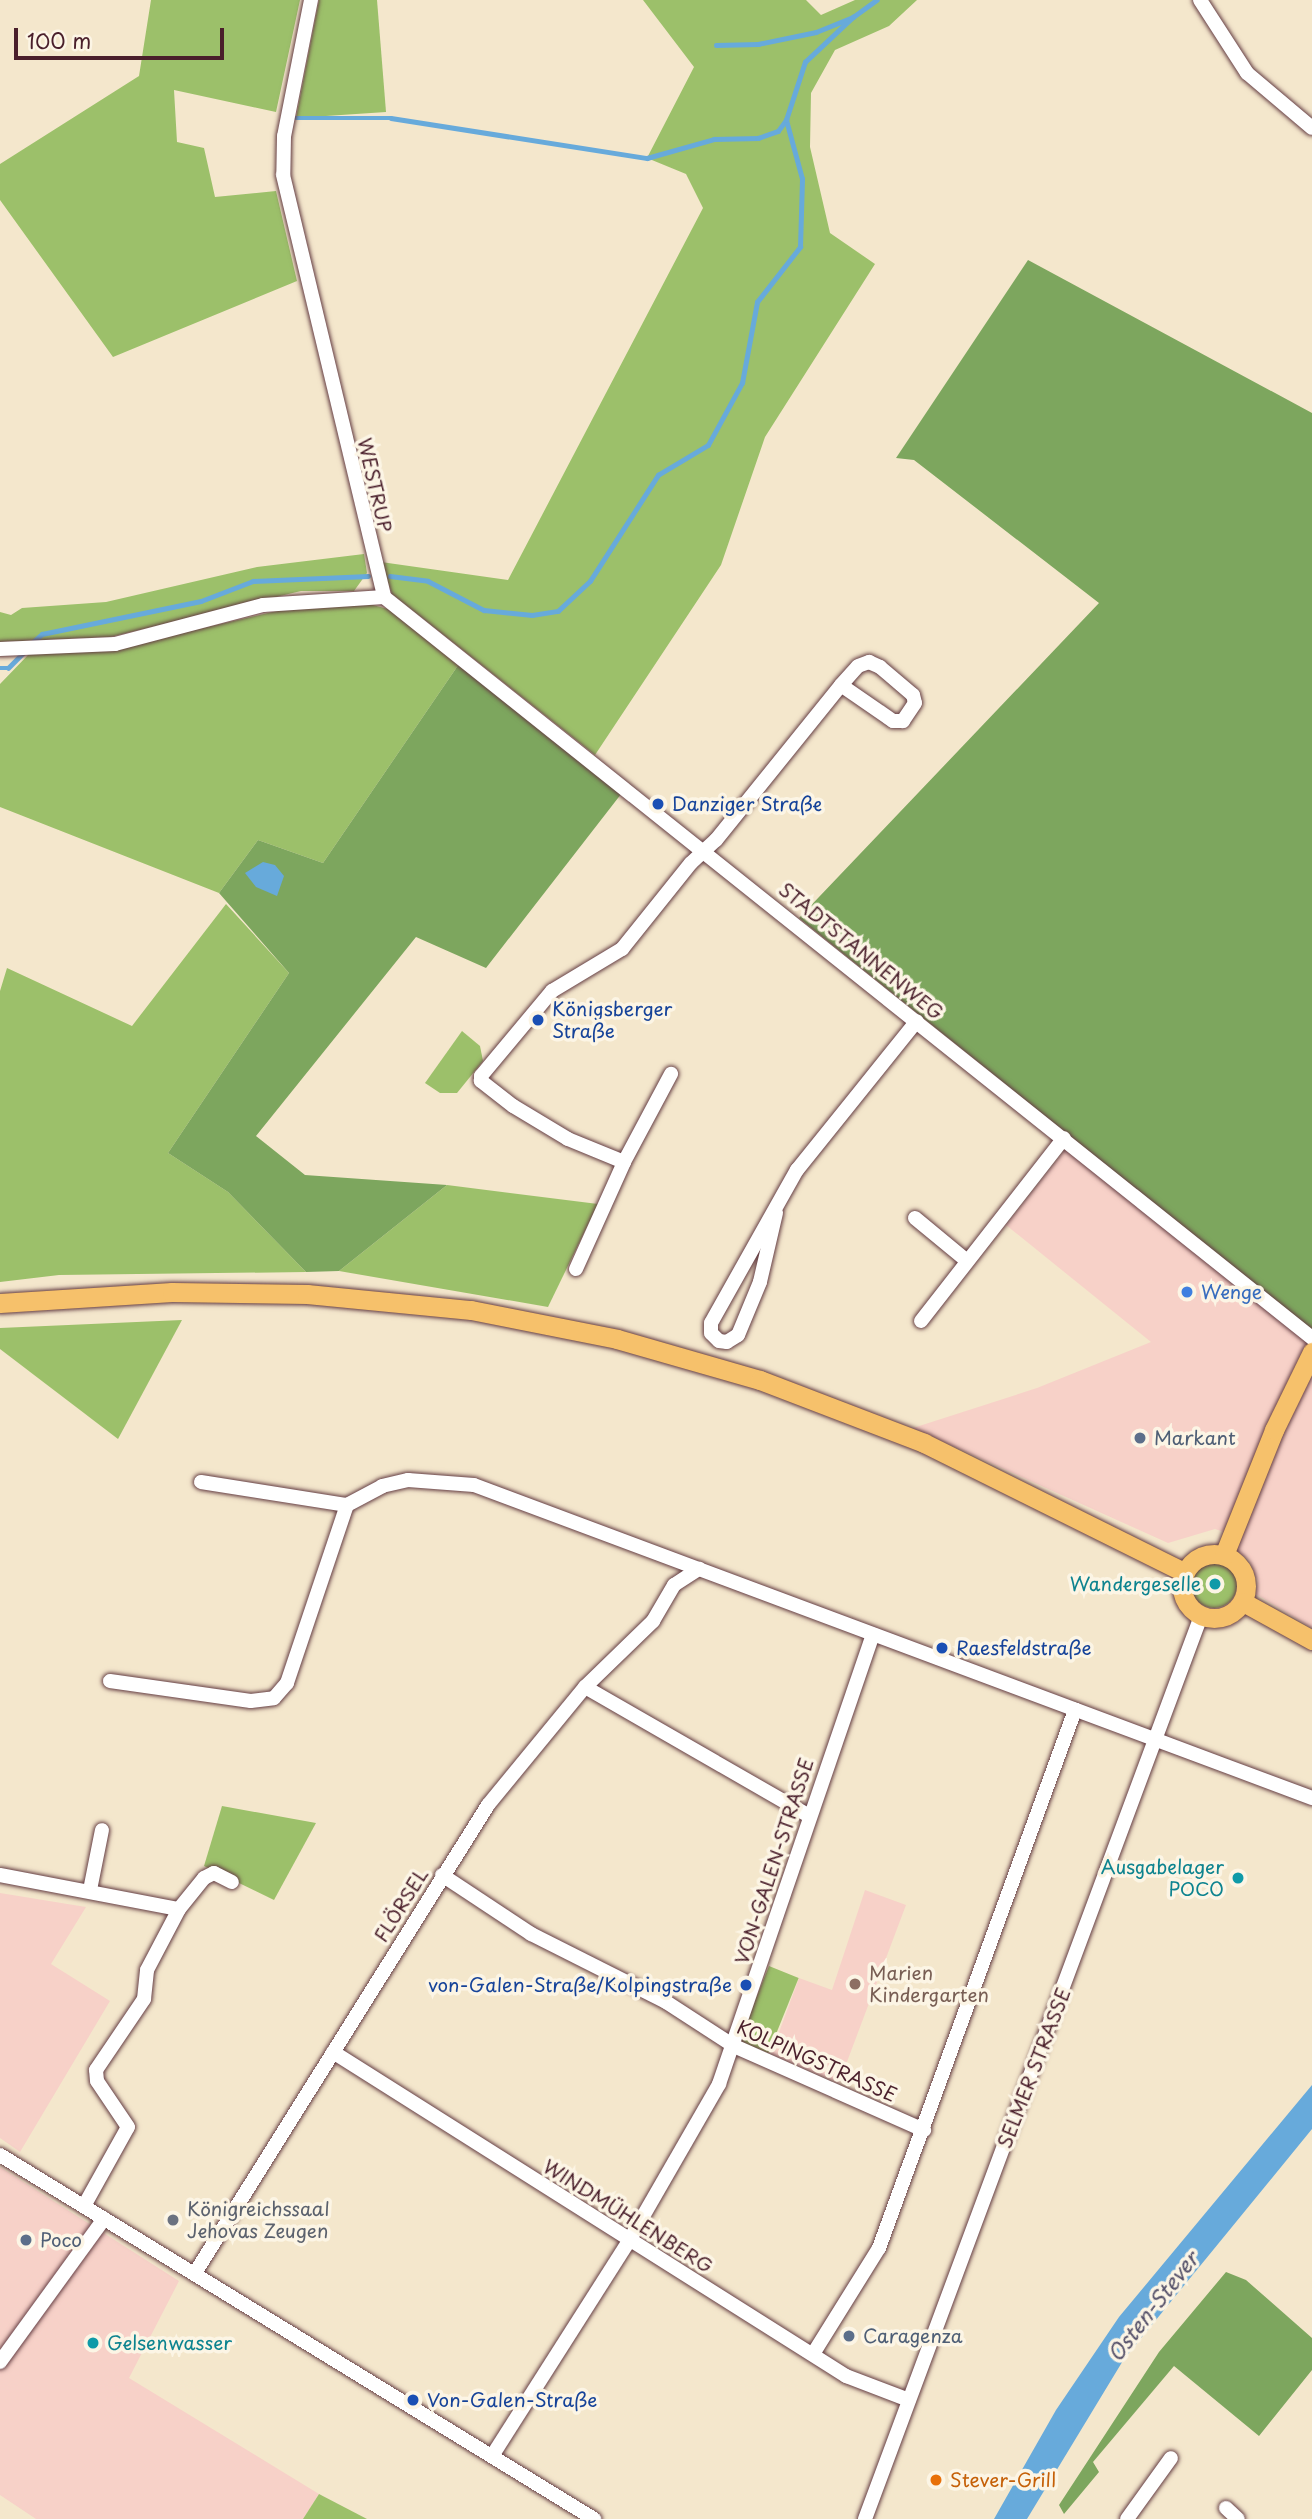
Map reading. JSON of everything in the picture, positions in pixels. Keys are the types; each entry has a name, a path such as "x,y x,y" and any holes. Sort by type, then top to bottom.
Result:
{"main road":[{"path":"0,1303 172,1292 307,1294 471,1310 617,1339 761,1380 924,1443 1184,1572"},
{"path":"1224,1555 1274,1430 1312,1352"},
{"path":"1224,1555 1245,1574 1243,1602 1224,1617 1201,1616 1183,1598 1184,1572 1201,1556 1224,1555"},
{"path":"1243,1602 1312,1640"}],"street":[{"name":"WESTRUP","path":"311,0 284,136 284,175 384,597"},
{"path":"1200,0 1247,73 1312,128"},
{"path":"0,649 115,644 263,605 384,597"},
{"name":"STADTSTANNENWEG","path":"384,597 1065,1138 1312,1338"},
{"path":"624,1161 568,1139 513,1106 481,1081 481,1076 552,991 622,949 841,685 858,666 869,662 914,695 915,704 903,721 892,721 841,685"},
{"path":"776,1213 764,1226 711,1323 711,1333 719,1341 727,1342 738,1335 760,1282 776,1213 797,1170 918,1021"},
{"path":"576,1269 624,1161 671,1074"},
{"path":"921,1321 1065,1138"},
{"path":"915,1218 968,1261"},
{"path":"201,1482 347,1505 382,1486 408,1480 463,1483 1312,1798"},
{"path":"110,1681 251,1701 274,1698 287,1683 347,1505"},
{"path":"668,1557 674,1585"},
{"name":"FLÖRSEL","path":"195,2273 488,1805 585,1687 653,1621 674,1585 699,1569"},
{"name":"SELMER STRASSE","path":"865,2519 1201,1616"},
{"name":"VON-GALEN-STRASSE","path":"492,2456 630,2239 702,2119 734,2046 808,1815 873,1635"},
{"path":"585,1687 808,1815"},
{"path":"813,2354 879,2248 1075,1710"},
{"path":"90,1890 102,1830"},
{"path":"84,2206 128,2127 97,2081 96,2070 144,1999 148,1970 179,1909 204,1878 214,1873 232,1882"},
{"path":"0,1875 179,1909"},
{"name":"KOLPINGSTRASSE","path":"442,1875 531,1934 666,2003 734,2046 924,2130"},
{"name":"WINDMÜHLENBERG","path":"333,2052 846,2376 909,2400"},
{"path":"0,2155 594,2519"},
{"path":"0,2362 104,2219"},
{"path":"1127,2519 1171,2458"},
{"path":"1226,2508 1238,2519"}],"shaded area":[{"path":"1069,1145 1312,1341 1312,1628 1256,1594 1258,1581 1249,1560 1232,1547 1236,1536 1215,1529 1168,1543 913,1428 1037,1388 1151,1342 1006,1225"},
{"name":"Marien Kindergarten","path":"865,1890 906,1905 839,2083 771,2054 799,1978 832,1990"},
{"path":"0,1893 86,1907 51,1964 110,2001 20,2152 0,2138"},
{"path":"0,2167 179,2281 129,2378 319,2494 303,2519 36,2519 0,2495"}],"green space":[{"path":"151,0 300,0 276,112 174,90 177,142 204,148 215,197 276,191 297,281 113,357 0,200 0,164 139,76"},
{"path":"319,0 377,0 386,112 296,118"},
{"path":"643,0 806,0 821,15 855,0 917,0 889,26 835,50 811,93 810,147 830,233 875,264 765,437 721,565 595,755 392,594 381,562 508,580 703,208 686,174 647,158 694,67"},
{"path":"1028,260 1312,413 1312,1331 799,918 1099,603 914,460 896,458"},
{"path":"364,554 367,573 354,591 301,591 110,637 0,642 0,612 11,615 22,608 106,602 257,567"},
{"path":"369,604 388,609 461,661 323,863 258,840 219,893 0,807 0,684 29,654 113,649 298,606"},
{"path":"461,661 625,789 486,968 416,937 256,1136 305,1175 447,1185 339,1271 306,1272 228,1192 168,1153 289,973 219,893 258,840 323,863"},
{"path":"226,904 289,973 168,1153 228,1192 306,1272 59,1275 0,1282 0,991 7,968 132,1026"},
{"path":"462,1031 480,1046 483,1061 457,1093 440,1093 425,1083"},
{"path":"447,1185 598,1204 548,1307 339,1271"},
{"path":"182,1320 118,1439 0,1349 0,1328"},
{"path":"1214,1562 1230,1569 1237,1585 1230,1601 1214,1608 1198,1601 1191,1585 1198,1569"},
{"path":"222,1806 316,1823 274,1900 204,1866"},
{"path":"769,1966 799,1978 768,2053 739,2041"},
{"path":"1226,2272 1246,2280 1312,2338 1312,2370 1259,2436 1174,2366 1093,2462 1099,2472 1064,2514 1059,2505 1159,2352"},
{"path":"319,2494 367,2519 303,2519"}],"water":[{"path":"263,862 275,865 284,876 277,896 256,887 245,873"},
{"name":"Osten-Stever","path":"1312,2085 1312,2129 1124,2359 1027,2519 994,2519 1056,2410 1119,2317"}],"waterway":[{"path":"716,45 758,44 816,32 853,17 876,0"},
{"path":"390,576 428,581 484,610 532,615 558,611 590,581 658,475 708,445 742,383 757,302 800,247 802,179 786,120 805,62 853,17"},
{"path":"296,118 391,118 647,158 714,139 758,138 778,131 786,120"},
{"path":"32,643 42,634 201,601 253,581 368,576"},
{"path":"0,668 8,668 24,652"}],"place":[{"name":"Danziger Straße","path":"658,804"},
{"name":"Königsberger Straße","path":"538,1020"},
{"name":"Wenge","path":"1187,1292"},
{"name":"Markant","path":"1140,1438"},
{"name":"Wandergeselle","path":"1215,1584"},
{"name":"Raesfeldstraße","path":"942,1648"},
{"name":"Ausgabelager POCO","path":"1238,1878"},
{"name":"Marien Kindergarten","path":"855,1984"},
{"name":"von-Galen-Straße/Kolpingstraße","path":"746,1985"},
{"name":"Königreichssaal Jehovas Zeugen","path":"173,2220"},
{"name":"Poco","path":"26,2240"},
{"name":"Caragenza","path":"849,2336"},
{"name":"Gelsenwasser","path":"93,2343"},
{"name":"Von-Galen-Straße","path":"413,2400"},
{"name":"Stever-Grill","path":"936,2480"}]}
